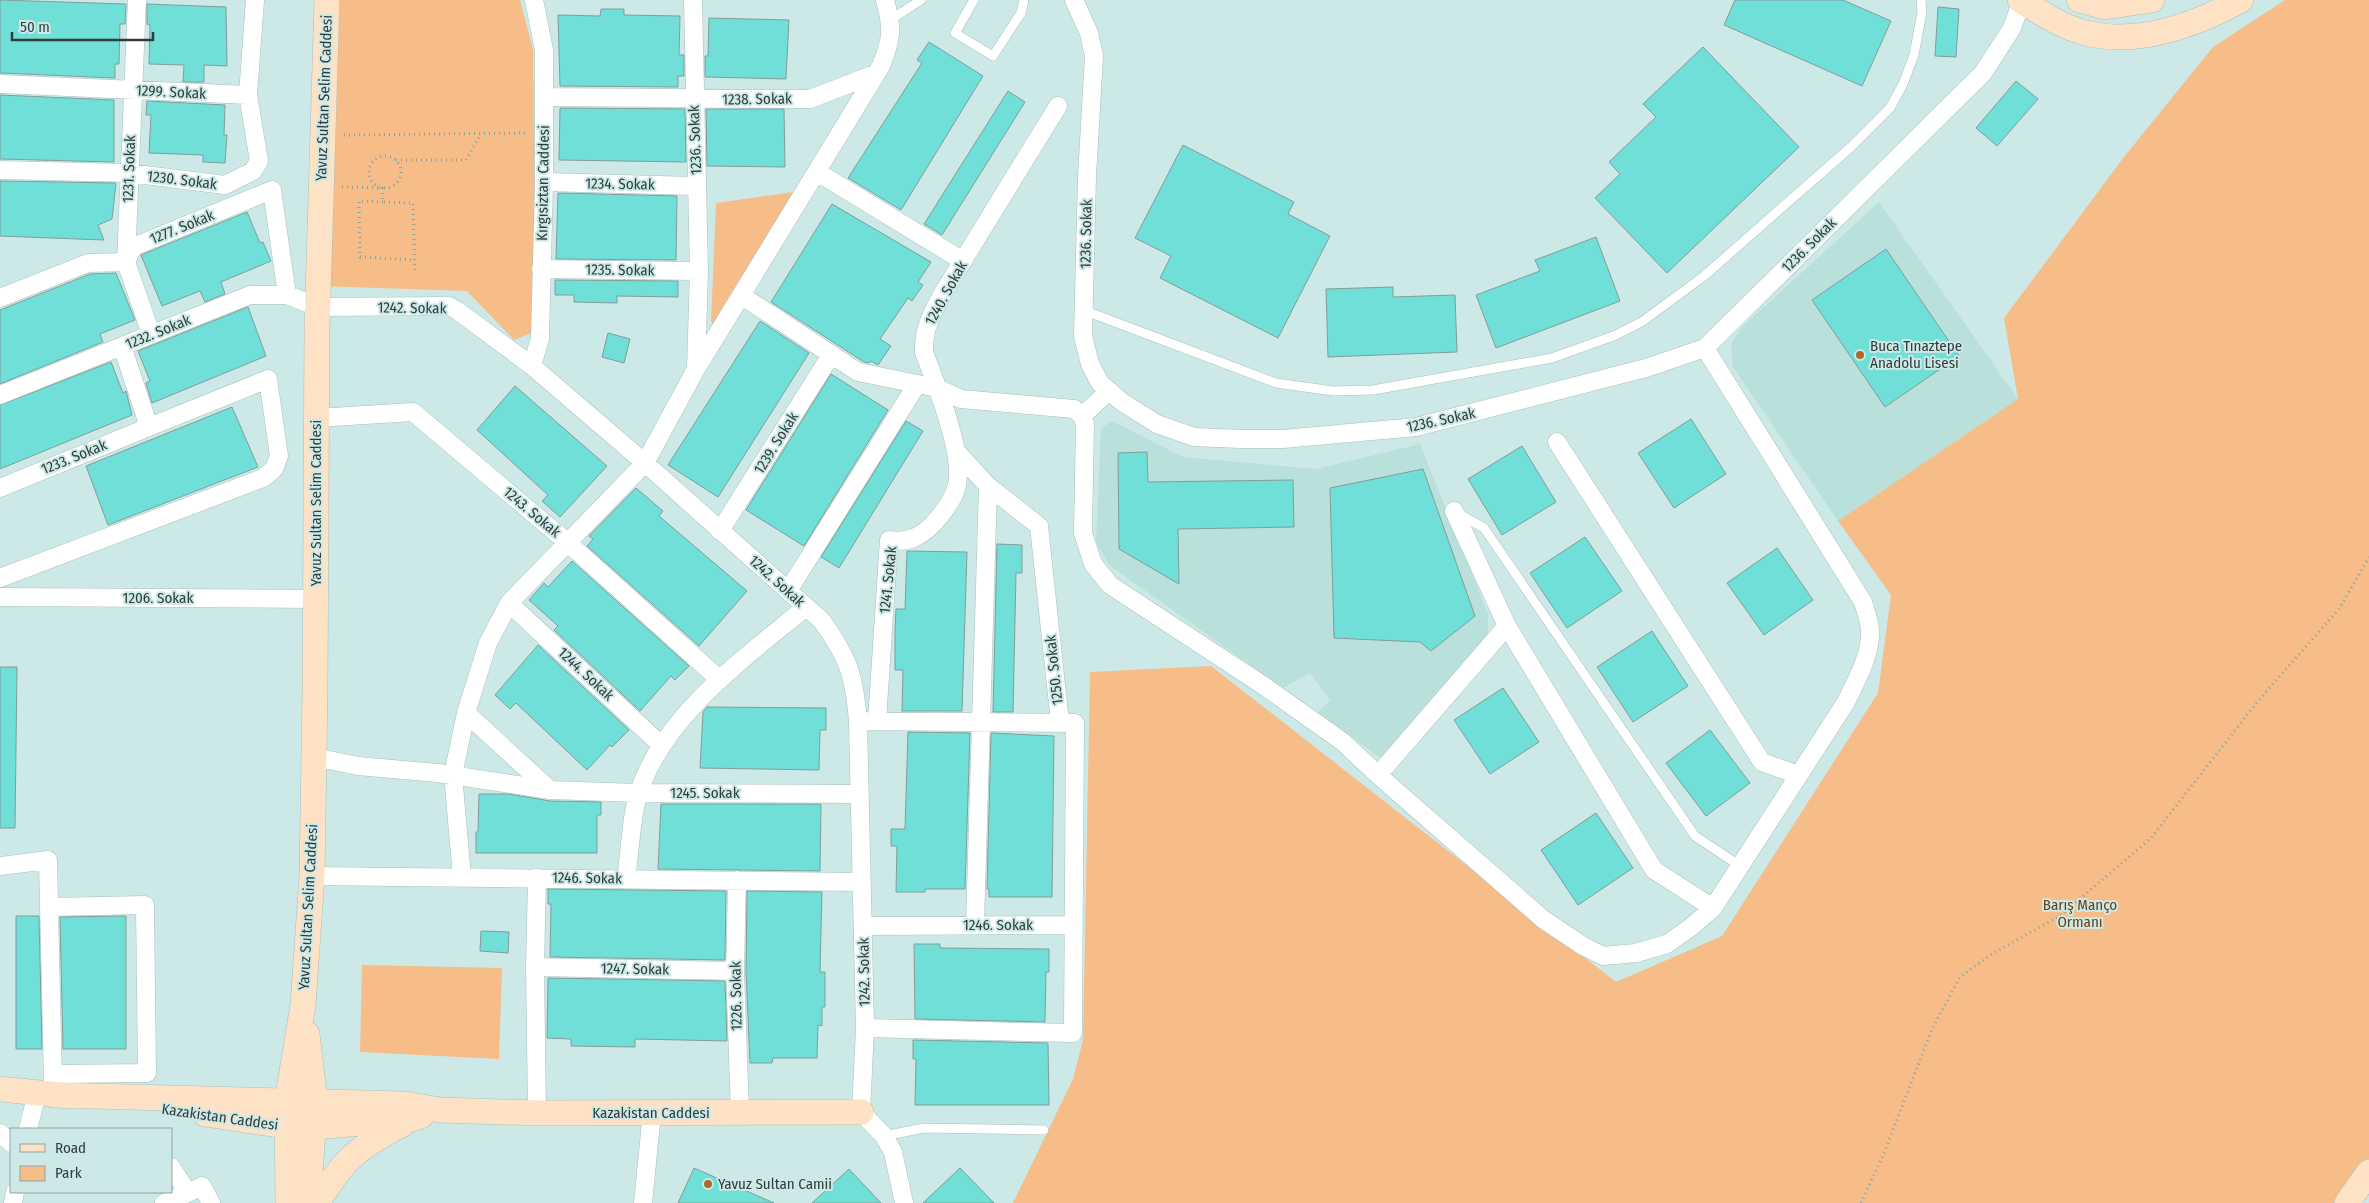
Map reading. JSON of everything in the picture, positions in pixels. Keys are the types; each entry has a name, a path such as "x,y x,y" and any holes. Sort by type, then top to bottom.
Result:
{"main road":[{"name":"Yavuz Sultan Selim Caddesi","path":"303,1005 312,876 318,307 327,0"},
{"path":"2022,0 2047,17 2074,29 2087,33 2118,36 2150,34 2183,25 2241,0"},
{"path":"2079,0 2105,7 2152,0"},
{"path":"303,1005 315,1102 308,1203"},
{"path":"288,1203 287,1114 303,1005"},
{"path":"0,1089 48,1087 287,1114"},
{"name":"Kazakistan Caddesi","path":"287,1114 315,1102 405,1104 440,1110 537,1113 861,1112"},
{"name":"Kazakistan Caddesi","path":"287,1114 313,1127 412,1119 440,1110"},
{"path":"317,1203 331,1179 348,1158 374,1139 412,1119"},
{"path":"2347,1203 2369,1172"}],"street":[{"name":"1231. Sokak","path":"136,0 126,262 151,334"},
{"path":"256,0 248,95 259,160 272,190 287,295"},
{"name":"Kırgısiztan Caddesi","path":"532,366 540,338 545,97 544,50 534,0"},
{"name":"1236. Sokak","path":"693,0 699,271 696,369"},
{"name":"1236. Sokak","path":"462,877 453,775 466,713 488,644 509,603 645,463 696,369 881,66 891,43 890,20 885,0"},
{"name":"1236. Sokak","path":"1074,0 1089,33 1094,56 1087,176 1083,336 1090,364 1100,383 1122,402 1157,424 1194,437 1283,439 1416,428 1646,368 1705,348 1983,74 2012,28 2022,0"},
{"name":"1238. Sokak","path":"545,97 694,100 810,99 875,74"},
{"name":"1299. Sokak","path":"0,84 248,95"},
{"name":"1240. Sokak","path":"937,388 924,352 923,338 929,319 1058,106"},
{"name":"1230. Sokak","path":"0,170 129,173 225,185 253,171 259,160"},
{"path":"817,172 963,261"},
{"name":"1234. Sokak","path":"544,182 696,186"},
{"name":"1277. Sokak","path":"126,262 133,247 272,190"},
{"path":"0,298 88,263 126,262"},
{"name":"1235. Sokak","path":"541,269 699,271"},
{"name":"1232. Sokak","path":"0,395 250,295 287,295 318,307"},
{"path":"742,296 858,372 937,388 961,399 1074,409 1082,416 1084,424 1083,533 1093,564 1110,585 1264,686 1343,742 1378,775 1544,920 1583,946 1603,956 1636,953 1667,944 1691,928 1713,908 1846,702 1858,678 1867,653 1870,630 1863,602 1705,348"},
{"name":"1242. Sokak","path":"318,307 449,306 532,366 645,463 822,621 841,648 852,673 858,721 865,1028 861,1112"},
{"path":"122,346 149,427"},
{"name":"1239. Sokak","path":"720,531 831,355"},
{"name":"1233. Sokak","path":"0,488 268,379 278,456 274,469 263,478 0,578"},
{"path":"788,591 918,384"},
{"name":"1241. Sokak","path":"878,721 889,540 900,542 913,539 939,518 956,490 958,473 956,450 937,388"},
{"path":"1082,416 1109,390"},
{"name":"1243. Sokak","path":"317,418 413,412 567,542 720,680"},
{"path":"1557,442 1762,762 1798,776"},
{"name":"1250. Sokak","path":"865,1028 1073,1033 1075,723 1060,723 1039,526 988,486 956,450"},
{"path":"975,925 988,486"},
{"path":"1454,511 1508,626 1654,870 1713,908"},
{"name":"1206. Sokak","path":"0,597 316,599"},
{"name":"1244. Sokak","path":"509,603 662,746"},
{"path":"626,878 638,793 650,764 679,723 720,680 806,607"},
{"path":"1378,775 1508,626"},
{"path":"466,713 550,790"},
{"path":"858,721 1060,723"},
{"name":"1245. Sokak","path":"314,757 358,766 453,775 550,790 638,793 860,794"},
{"path":"0,866 48,860 48,1087 28,1128"},
{"name":"1246. Sokak","path":"312,876 862,882"},
{"path":"537,878 535,967 537,1113"},
{"name":"1226. Sokak","path":"737,880 735,971 740,1113"},
{"path":"48,1087 147,1073 145,905 49,907"},
{"name":"1246. Sokak","path":"863,926 1074,925"},
{"name":"1247. Sokak","path":"535,967 735,971"},
{"path":"643,1203 652,1112"},
{"path":"861,1112 884,1136 893,1152 904,1203"},
{"path":"0,1133 10,1142"},
{"path":"172,1168 188,1192"},
{"path":"164,1203 202,1186 210,1203"}],"lane":[{"path":"890,20 921,0"},
{"path":"974,0 955,33 993,56 1022,13 1024,0"},
{"path":"1084,310 1276,383 1333,391 1373,390 1552,358 1616,335 1643,321 1704,276 1851,147 1890,108 1903,84 1914,55 1922,12 1921,0"},
{"path":"1454,511 1484,528 1695,836 1740,866"},
{"path":"884,1136 924,1128 1044,1130"}],"path":[{"path":"323,135 543,133"},
{"path":"396,160 466,160 481,134"},
{"path":"322,186 382,188 394,186 400,178 401,168 396,160 391,157 381,156 372,162 370,167 370,178 377,186 382,188"},
{"path":"382,188 383,202"},
{"path":"414,260 360,256 359,201 413,203 415,272"},
{"path":"1861,1203 1884,1153 1932,1030 1960,977 1995,952 2060,916 2150,838 2258,701 2339,609 2369,557"}],"shaded area":[{"name":"Buca Tınaztepe Anadolu Lisesi","path":"1879,202 2018,399 1838,521 1733,367 1731,344 1741,328"},
{"path":"1112,421 1183,457 1316,469 1420,444 1488,614 1488,635 1384,761 1318,712 1330,700 1310,673 1283,688 1110,566 1096,543 1101,428"}],"green space":[{"path":"332,0 520,0 533,50 535,227 531,333 514,340 467,291 318,286"},
{"name":"Barış Manço Ormanı","path":"2285,0 2369,0 2369,1179 2350,1203 1013,1203 1073,1079 1083,1040 1090,672 1211,666 1616,982 1722,936 1878,693 1891,595 1838,521 2018,399 2004,318 2124,157 2213,47"},
{"path":"793,192 714,327 711,321 716,203"},
{"path":"362,965 502,968 499,1059 360,1052"}],"building":[{"path":"0,0 126,4 125,24 120,24 119,64 115,64 115,78 0,73"},
{"path":"1735,0 1843,0 1891,21 1862,86 1724,25"},
{"path":"147,4 226,7 227,66 204,65 204,82 183,82 184,65 149,64 150,25 147,24"},
{"path":"1938,7 1959,9 1956,57 1935,56"},
{"path":"601,9 624,9 624,15 680,16 679,55 684,55 684,76 678,76 678,87 560,86 558,15 600,16"},
{"path":"709,18 789,20 786,79 705,77 705,56 708,56"},
{"path":"929,42 983,76 901,210 848,178 922,63 917,60"},
{"path":"1703,47 1799,147 1667,273 1595,198 1620,174 1609,162 1656,117 1643,104"},
{"path":"2016,81 2038,99 1997,146 1976,128"},
{"path":"1008,91 1025,102 942,235 924,224"},
{"path":"0,95 114,100 114,162 0,159"},
{"path":"147,101 225,105 224,135 227,135 225,163 203,162 203,155 149,153 151,115 146,115"},
{"path":"560,108 685,109 686,162 559,160"},
{"path":"706,109 784,109 785,167 707,166"},
{"path":"1183,145 1294,202 1288,214 1330,236 1278,338 1160,278 1171,256 1135,238"},
{"path":"0,181 116,183 112,219 98,225 104,240 0,236"},
{"path":"558,193 677,196 676,260 556,259"},
{"path":"832,204 931,262 918,282 923,285 912,301 908,298 880,339 891,346 878,365 871,361 869,363 864,362 771,302"},
{"path":"247,212 260,243 263,242 271,261 221,282 225,294 205,302 200,291 162,306 141,255"},
{"path":"1596,237 1620,301 1496,348 1476,295 1540,271 1535,260"},
{"path":"1886,249 1959,356 1885,407 1812,300"},
{"path":"116,273 135,320 100,334 103,342 0,384 0,310 90,274"},
{"path":"555,280 678,281 678,297 617,296 617,303 574,302 574,295 555,295"},
{"path":"1393,287 1393,297 1455,295 1457,352 1328,357 1326,289"},
{"path":"248,307 266,356 152,403 146,383 150,381 138,351"},
{"path":"760,321 809,353 718,497 668,465"},
{"path":"608,333 630,339 624,363 602,357"},
{"path":"111,362 123,393 126,391 132,415 0,469 0,405"},
{"path":"831,374 888,410 804,546 746,510"},
{"path":"515,386 607,466 560,517 542,501 548,495 477,430"},
{"path":"232,407 258,467 108,525 86,466"},
{"path":"1691,419 1726,474 1674,508 1638,453"},
{"path":"906,421 923,431 839,568 821,557"},
{"path":"1522,446 1556,502 1502,535 1468,479"},
{"path":"1147,452 1148,482 1293,480 1294,527 1178,529 1179,584 1119,549 1118,453"},
{"path":"1423,469 1475,616 1431,651 1420,642 1334,638 1330,488"},
{"path":"636,488 663,511 659,516 747,591 699,646 587,546 593,539 589,536"},
{"path":"1585,537 1622,591 1567,628 1530,573"},
{"path":"997,544 1022,545 1022,573 1016,573 1013,712 993,712"},
{"path":"1777,548 1813,600 1764,635 1727,583"},
{"path":"907,551 967,552 962,711 902,711 903,670 895,670 895,631 896,609 905,609"},
{"path":"572,561 689,666 675,680 671,676 640,711 554,630 558,626 529,600 544,583 548,587"},
{"path":"1652,631 1688,686 1633,722 1597,667"},
{"path":"538,645 629,730 612,747 610,745 587,770 516,703 510,709 495,695"},
{"path":"0,667 17,667 15,828 0,828"},
{"path":"1503,688 1539,742 1490,774 1454,720"},
{"path":"707,707 826,708 826,730 820,730 819,770 700,768 703,712"},
{"path":"1710,730 1750,783 1706,816 1666,763"},
{"path":"908,732 970,733 965,889 925,889 925,892 896,892 897,846 891,846 891,829 905,829"},
{"path":"991,733 1054,736 1052,897 989,897 989,889 987,889"},
{"path":"479,794 509,794 550,801 601,802 601,815 597,815 597,853 476,853"},
{"path":"661,804 821,804 820,871 658,869"},
{"path":"1596,813 1633,868 1578,905 1541,850"},
{"path":"548,889 726,891 725,960 550,957 551,904 548,904"},
{"path":"747,891 822,892 820,972 825,972 825,1007 822,1007 822,1026 818,1025 817,1058 773,1058 772,1063 750,1063 746,971"},
{"path":"16,916 39,916 42,1049 16,1049"},
{"path":"126,916 126,1049 63,1049 60,917"},
{"path":"481,931 509,932 508,953 480,951"},
{"path":"914,944 940,944 940,948 1049,949 1049,972 1046,972 1045,1022 915,1019"},
{"path":"548,978 725,981 727,1041 635,1039 635,1047 571,1046 571,1039 547,1038"},
{"path":"913,1040 1048,1043 1049,1105 915,1105 916,1059 913,1059"},
{"name":"Yavuz Sultan Camii","path":"694,1168 774,1203 678,1203"},
{"path":"960,1168 994,1203 923,1203"},
{"path":"849,1169 881,1203 812,1203"}],"place":[{"name":"Buca Tınaztepe Anadolu Lisesi","path":"1860,355"},
{"name":"Yavuz Sultan Camii","path":"708,1184"}]}
